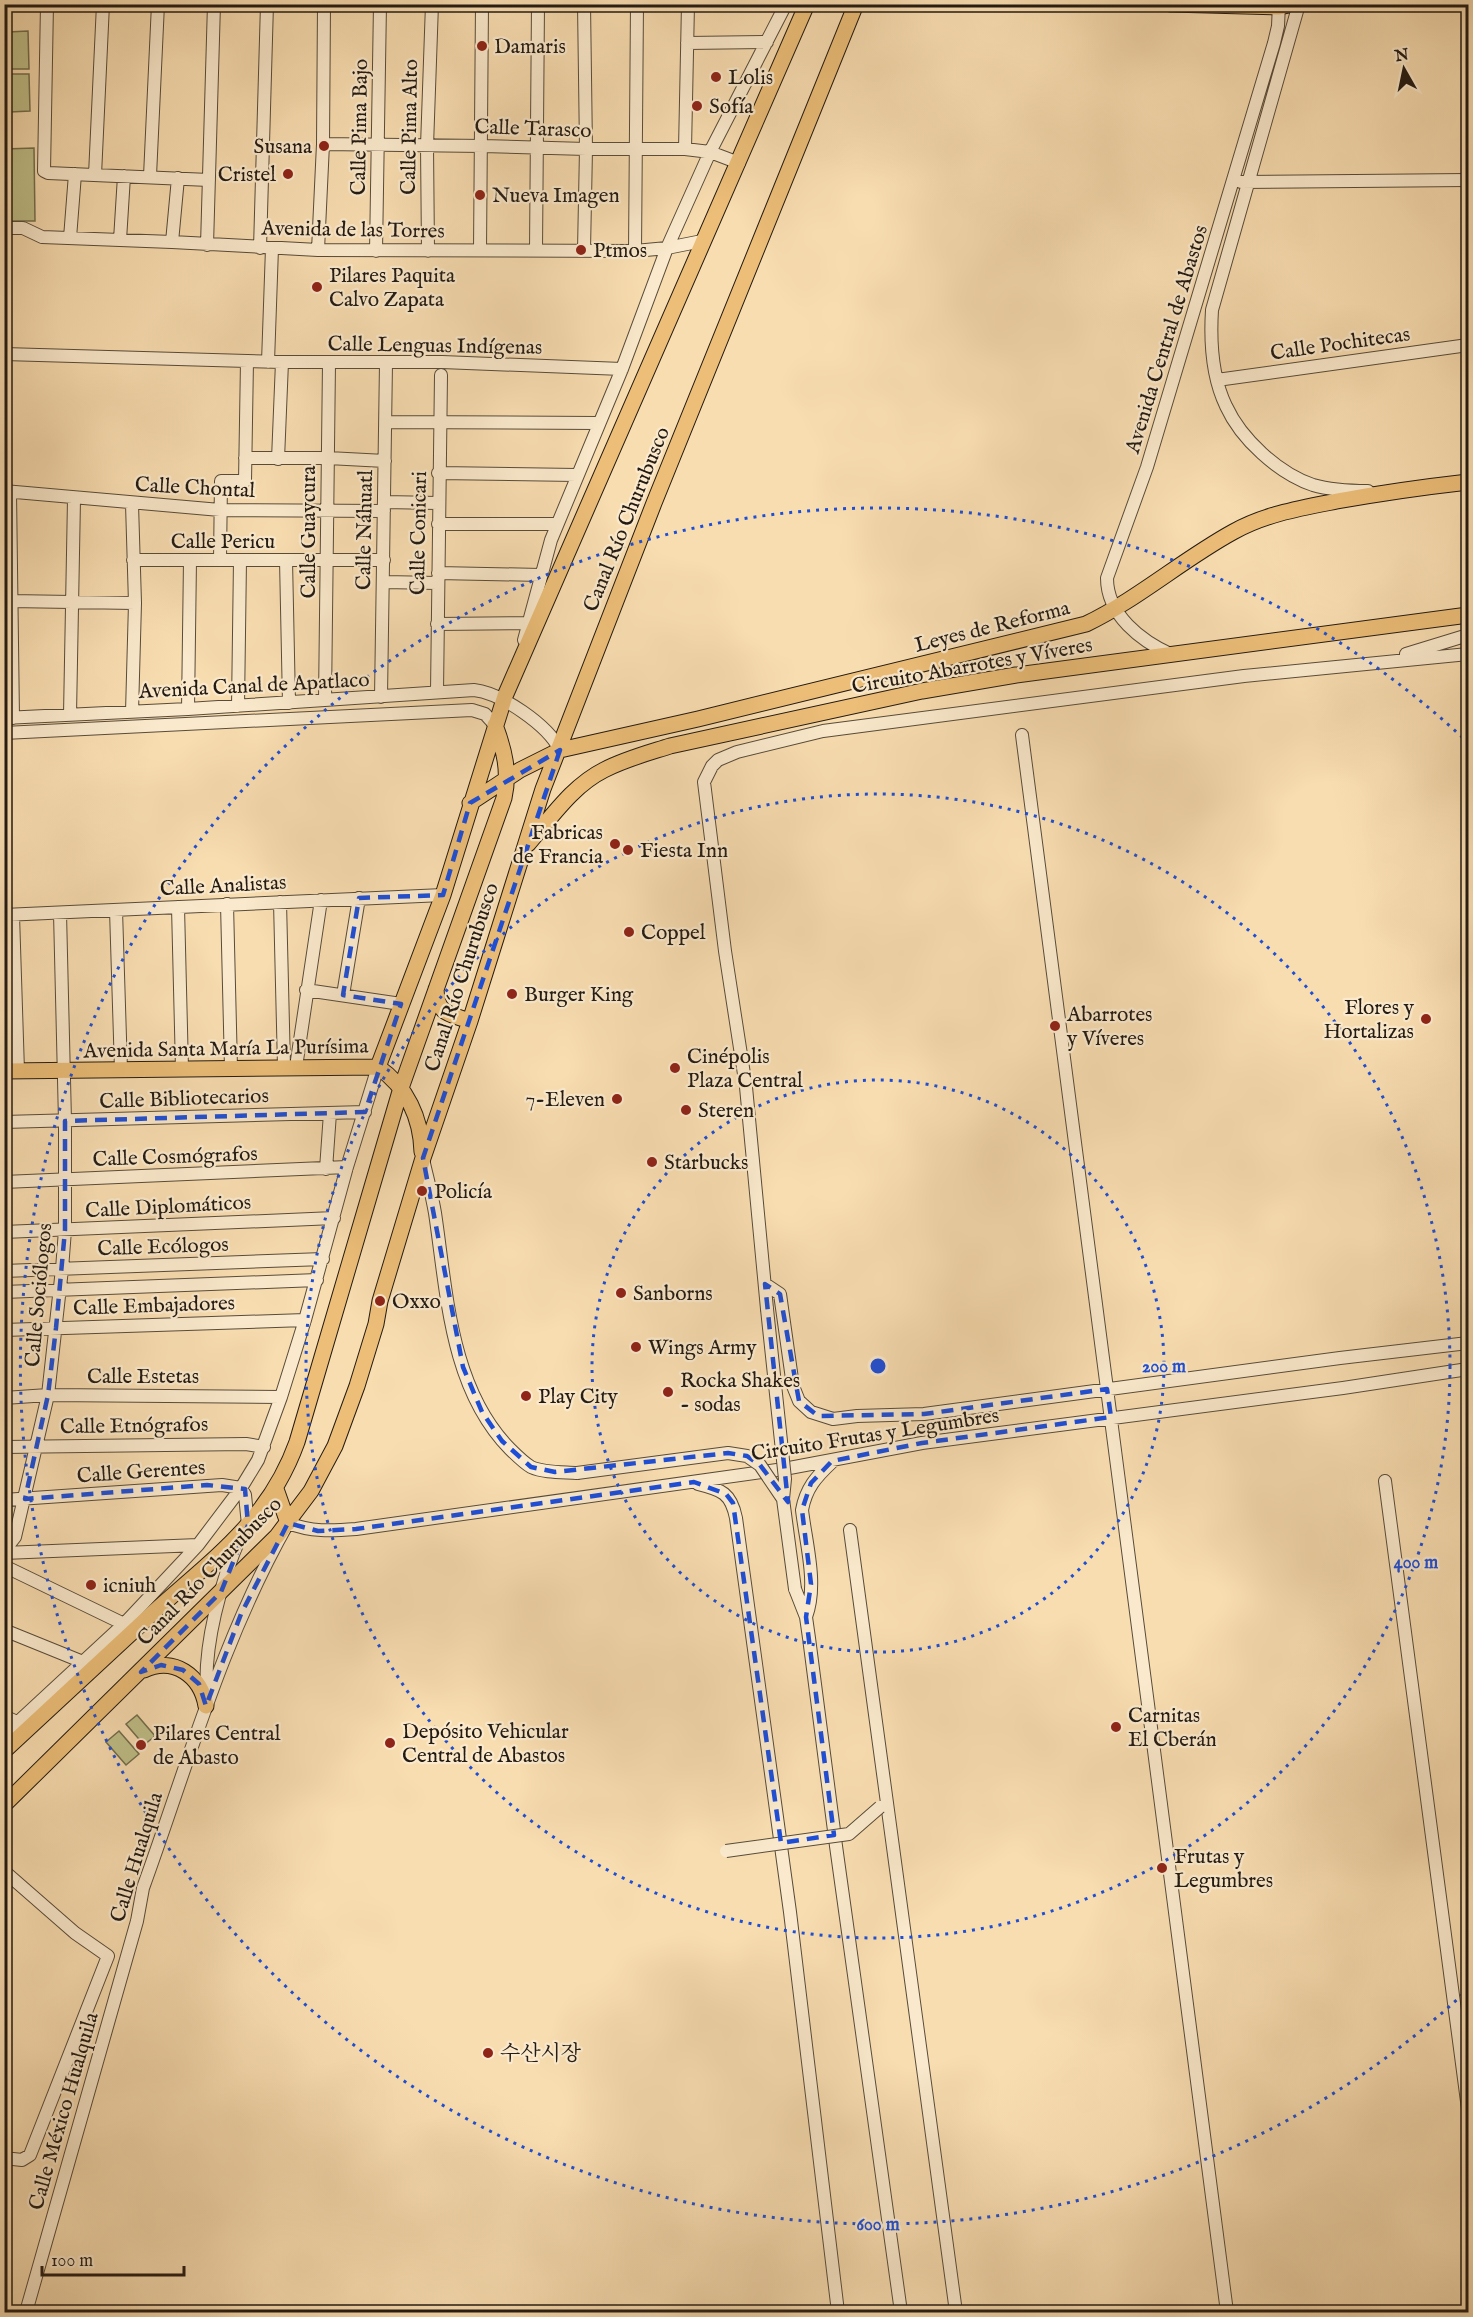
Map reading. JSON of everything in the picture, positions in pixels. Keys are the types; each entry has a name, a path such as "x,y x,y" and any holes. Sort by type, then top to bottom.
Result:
{"main road":[{"name":"Canal Río Churubusco","path":"378,1067 443,895 504,700 807,4"},
{"name":"Canal Río Churubusco","path":"4,1805 141,1672 288,1523 319,1479 347,1415 423,1158 504,920 522,851 543,789 654,503 856,4"},
{"path":"1170,4 1284,5"},
{"path":"1463,4 1468,5"},
{"name":"Leyes de Reforma","path":"470,803 489,793 507,778 560,750 698,719 1086,624 1117,610 1191,557 1233,531 1264,517 1396,490 1468,482"},
{"name":"Circuito Abarrotes y Víveres","path":"522,851 557,809 583,784 603,770 670,746 922,691 1016,675 1468,615"},
{"name":"Canal Río Churubusco","path":"4,1751 245,1529 276,1489 297,1442 401,1088 501,808 507,778 503,749 495,725"},
{"path":"436,986 437,1001 442,1010 470,1021"},
{"name":"Avenida Santa María La Purísima","path":"11,1071 378,1067 390,1075 401,1088 417,1120 423,1158"},
{"path":"276,1489 288,1523"},
{"path":"141,1672 161,1665 183,1670 199,1684 207,1705"}],"street":[{"path":"47,4 44,171 209,180"},
{"path":"94,175 104,4"},
{"path":"150,176 158,4"},
{"path":"207,244 214,4"},
{"path":"267,4 268,362"},
{"path":"318,250 323,144 324,4"},
{"name":"Calle Pima Bajo","path":"376,251 380,4"},
{"name":"Calle Pima Alto","path":"428,251 427,146 432,4"},
{"path":"480,249 483,4"},
{"path":"536,249 538,4"},
{"path":"584,4 586,149 584,250"},
{"path":"635,251 637,4"},
{"path":"685,149 688,4"},
{"name":"Canal Río Churubusco","path":"519,665 528,623 557,524 622,369 667,249 710,152 786,4"},
{"name":"Avenida Central de Abastos","path":"1299,4 1212,310 1211,336 1217,380 1226,406 1244,435 1281,468 1313,484 1345,491 1396,490"},
{"name":"Avenida Central de Abastos","path":"1172,655 1141,639 1130,629 1110,597 1107,578 1148,466 1234,181 1284,5"},
{"path":"687,43 767,42"},
{"name":"Calle Tarasco","path":"323,144 685,149 710,152 739,163"},
{"path":"70,238 75,174"},
{"path":"120,240 124,176"},
{"path":"172,242 178,178"},
{"path":"1234,181 1248,183 1468,180"},
{"name":"Avenida de las Torres","path":"4,228 23,228 42,237 318,250 635,251 667,249 702,241"},
{"name":"Calle Pochitecas","path":"1217,380 1468,345"},
{"name":"Calle Lenguas Indígenas","path":"4,354 268,362 442,362 622,369"},
{"path":"220,560 221,481 245,481 247,361"},
{"path":"278,459 282,362"},
{"name":"Calle Guaycura","path":"325,700 329,363"},
{"name":"Calle Náhuatl","path":"381,697 386,363"},
{"name":"Calle Conicari","path":"437,692 441,375"},
{"path":"385,422 599,423"},
{"path":"245,458 385,461"},
{"path":"438,473 577,475"},
{"path":"7,492 10,601 9,718"},
{"name":"Calle Chontal","path":"7,492 220,510 328,511 438,503"},
{"path":"70,716 74,499"},
{"path":"132,504 135,603 132,712"},
{"path":"438,524 557,524"},
{"name":"Calle Pericu","path":"134,560 384,560"},
{"path":"188,709 190,560"},
{"path":"238,706 240,560"},
{"path":"286,560 289,703"},
{"path":"384,582 541,575"},
{"path":"10,601 135,603"},
{"path":"437,624 528,623"},
{"path":"1382,661 1468,635"},
{"path":"901,2313 806,1617 795,1589 783,1499 785,1479 746,1087 704,782 711,766 718,760 736,752 822,731 1233,677 1468,654"},
{"name":"Avenida Canal de Apatlaco","path":"9,718 482,691 504,700 550,733 560,750"},
{"path":"353,699 353,717"},
{"name":"Avenida Canal de Apatlaco","path":"4,733 472,710 485,714 495,725"},
{"path":"1022,735 1227,2313"},
{"name":"Calle Analistas","path":"9,915 443,895"},
{"path":"343,995 359,898"},
{"path":"290,1067 321,900"},
{"path":"280,902 290,1067"},
{"path":"227,904 231,1068"},
{"path":"178,907 182,1069"},
{"path":"116,910 121,1070"},
{"name":"Calle Sociólogos","path":"4,1552 15,1538 48,1395 62,1269 65,1230 65,1121 60,913"},
{"path":"9,915 11,1071"},
{"path":"306,990 401,1004"},
{"name":"Canal Río Churubusco","path":"4,1736 124,1624 198,1545 241,1488 264,1447 305,1320 347,1167 378,1067"},
{"name":"Calle Bibliotecarios","path":"4,1122 365,1112"},
{"path":"326,1169 330,1113"},
{"path":"423,1158 434,1211 449,1314 463,1367 475,1398 502,1441 531,1467 555,1472 577,1473 728,1453 747,1456 760,1465 783,1499"},
{"name":"Calle Cosmógrafos","path":"4,1182 347,1167"},
{"name":"Calle Diplomáticos","path":"4,1233 334,1218"},
{"name":"Calle Ecólogos","path":"4,1271 323,1259"},
{"path":"4,1292 316,1280"},
{"path":"765,1284 780,1294 793,1386 799,1401 818,1416 833,1419 924,1414 1468,1343"},
{"name":"Calle Embajadores","path":"4,1330 305,1320"},
{"name":"Circuito Frutas y Legumbres","path":"288,1523 303,1529 318,1531 356,1528 694,1482 832,1461 922,1443 1343,1388 1468,1369"},
{"name":"Calle Estetas","path":"4,1398 48,1395 281,1397"},
{"name":"Calle Etnógrafos","path":"4,1448 246,1444 264,1447"},
{"path":"806,1617 812,1601 802,1509 804,1497 811,1483 832,1461"},
{"path":"1385,1481 1468,2109"},
{"path":"694,1482 726,1494 733,1503 736,1518 790,1912 838,2313"},
{"name":"Calle Gerentes","path":"4,1500 207,1485 241,1488"},
{"path":"241,1488 245,1495 245,1529"},
{"name":"Calle Hualquila","path":"127,1955 143,1888 207,1705 241,1614 288,1523"},
{"name":"Calle Hualquila","path":"207,1705 206,1689 210,1646 221,1592 245,1529"},
{"path":"850,1530 884,1805 956,2313"},
{"path":"4,1552 198,1545"},
{"path":"4,1566 124,1624"},
{"path":"4,1629 83,1662"},
{"path":"4,1716 20,1723"},
{"path":"726,1851 849,1833 884,1805"},
{"path":"4,1871 75,1933 108,1956"},
{"path":"108,1956 121,1952 127,1955"},
{"name":"Calle México Hualquila","path":"26,2313 127,1955"},
{"path":"4,2158 22,2160 30,2155 108,1956"}],"highlighted area":[{"path":"560,750 423,1158 463,1367 482,1412 502,1441 531,1467 555,1472 728,1453 747,1456 760,1465 788,1502 765,1284 780,1294 799,1401 818,1416 924,1414 1107,1389 1111,1417 922,1443 832,1461 811,1483 802,1510 811,1584 806,1617 834,1835 781,1843 733,1503 726,1494 694,1482 356,1529 318,1531 288,1523 241,1614 206,1706 199,1684 183,1670 161,1665 141,1672 221,1592 248,1525 245,1489 207,1485 25,1499 48,1395 56,1328 65,1230 65,1121 365,1112 401,1004 343,995 359,898 443,895 470,803"}],"green space":[{"path":"28,31 29,69 9,69 8,32"},
{"path":"10,74 29,74 30,111 10,112"},
{"path":"34,148 35,221 5,221 5,149"},
{"path":"137,1715 155,1736 144,1745 126,1724"},
{"path":"119,1731 139,1754 126,1765 106,1742"}],"place":[{"name":"Damaris","path":"482,46"},
{"name":"Lolis","path":"716,77"},
{"name":"Sofía","path":"697,106"},
{"name":"Susana","path":"324,146"},
{"name":"Cristel","path":"288,174"},
{"name":"Nueva Imagen","path":"480,195"},
{"name":"Ptmos","path":"581,250"},
{"name":"Pilares Paquita Calvo Zapata","path":"317,287"},
{"name":"Fabricas de Francia","path":"615,844"},
{"name":"Fiesta Inn","path":"628,850"},
{"name":"Coppel","path":"629,932"},
{"name":"Burger King","path":"512,994"},
{"name":"Flores y Hortalizas","path":"1426,1019"},
{"name":"Abarrotes y Víveres","path":"1055,1026"},
{"name":"Cinépolis Plaza Central","path":"675,1068"},
{"name":"7-Eleven","path":"617,1099"},
{"name":"Steren","path":"686,1110"},
{"name":"Starbucks","path":"652,1162"},
{"name":"Policía","path":"422,1191"},
{"name":"Sanborns","path":"621,1293"},
{"name":"Oxxo","path":"380,1301"},
{"name":"Wings Army","path":"636,1347"},
{"name":"Rocka Shakes - sodas","path":"668,1392"},
{"name":"Play City","path":"526,1396"},
{"name":"icniuh","path":"91,1585"},
{"name":"Carnitas El Cberán","path":"1116,1727"},
{"name":"Depósito Vehicular Central de Abastos","path":"390,1743"},
{"name":"Pilares Central de Abasto","path":"141,1745"},
{"name":"Frutas y Legumbres","path":"1162,1868"},
{"name":"수산시장","path":"488,2053"}]}
